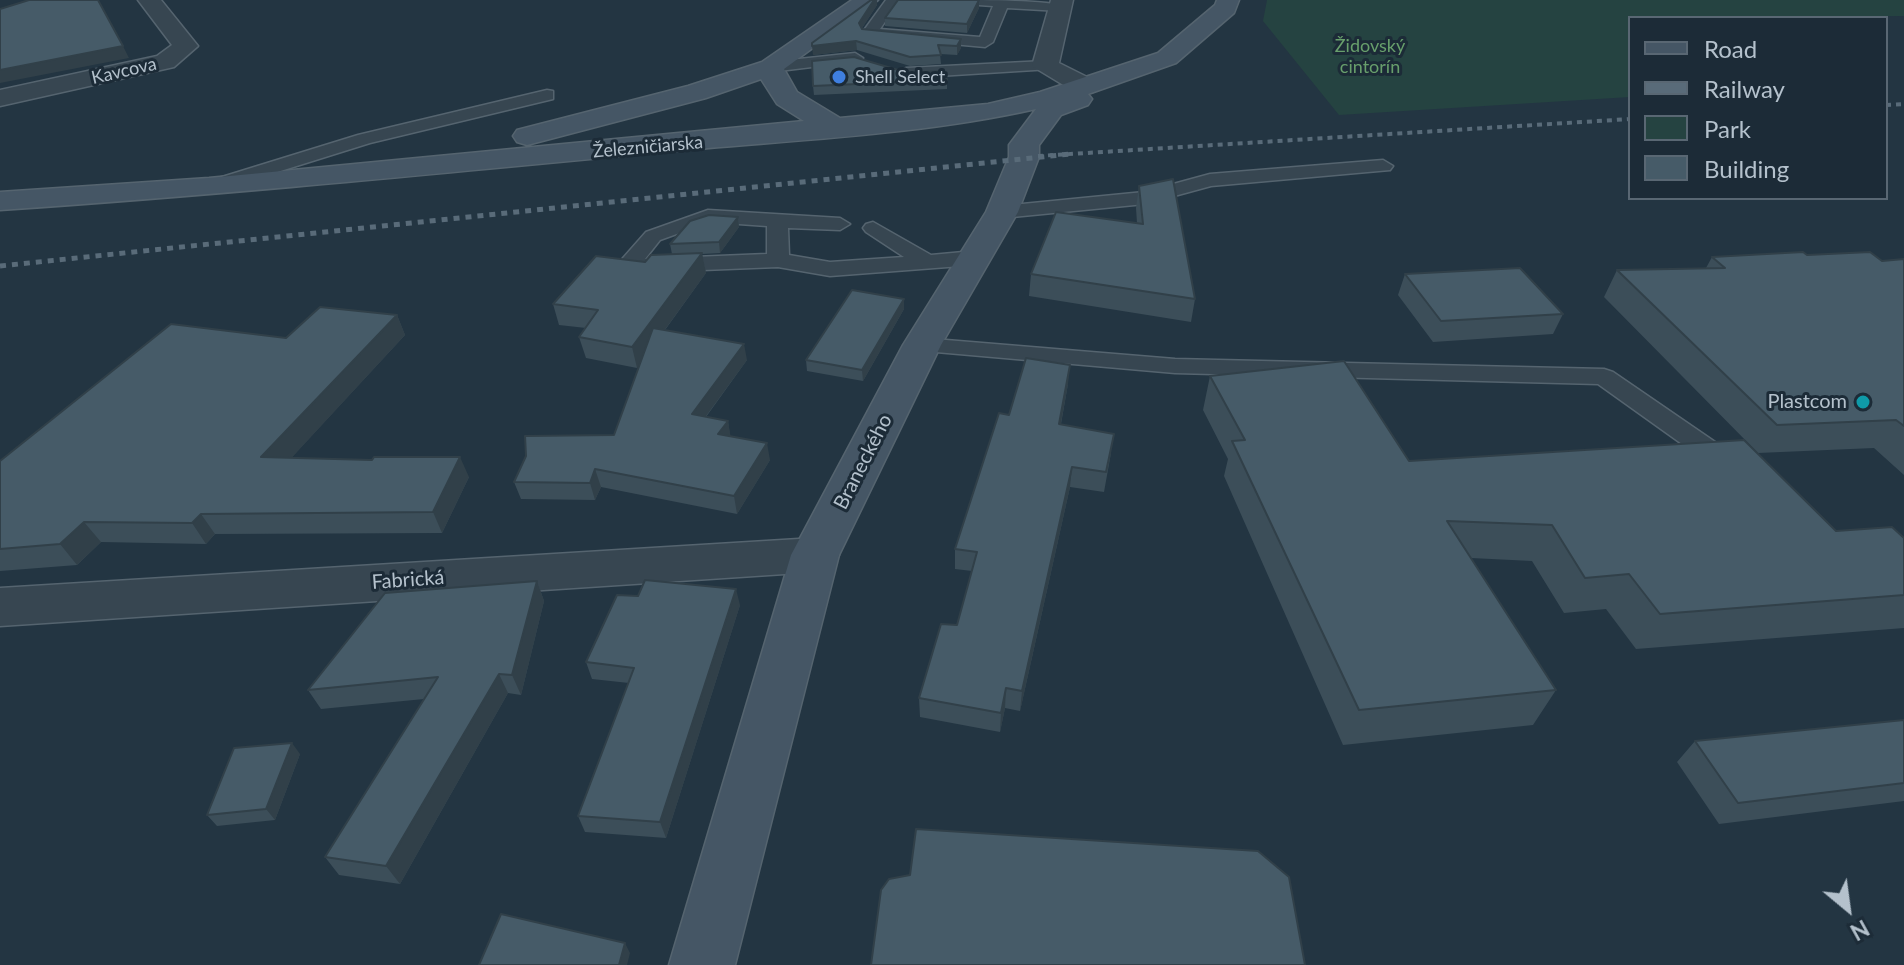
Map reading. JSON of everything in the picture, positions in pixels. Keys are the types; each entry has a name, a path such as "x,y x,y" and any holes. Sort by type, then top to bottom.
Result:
{"street":[{"name":"Kavcova","path":"0,98 165,62 186,46 149,0"},
{"name":"Železničiarska","path":"209,187 420,156 547,132 697,92 771,67 867,0"},
{"path":"1167,58 1226,8 1228,0"},
{"path":"1061,4 1045,66 1084,86"},
{"name":"Železničiarska","path":"0,201 209,187 905,123 988,112 1084,86 1167,58"},
{"name":"Braneckého","path":"702,965 815,555 922,345 951,260 1002,212 1024,157 1024,145 1051,109 1131,79 1167,58"},
{"path":"771,67 772,83 790,102 840,129"},
{"path":"905,123 996,126 1024,145"},
{"name":"Fabrická","path":"0,607 815,555"}],"lane":[{"path":"893,0 870,33 985,42 1002,3"},
{"path":"964,0 1061,4"},
{"path":"771,67 856,58 869,62"},
{"path":"895,70 909,74 1045,66"},
{"path":"209,187 364,139 547,95"},
{"path":"1002,212 1145,198 1210,180 1383,166"},
{"path":"840,224 708,216 653,236 627,266 778,260 830,269 951,260"},
{"path":"777,221 778,260"},
{"path":"873,228 951,260"},
{"path":"922,345 1175,366 1604,377 1753,481"}],"green space":[{"name":"Židovský cintorín","path":"1267,0 1904,0 1904,16 1628,16 1628,97 1339,115 1263,21"}],"building":[{"path":"29,0 98,0 123,46 0,70 0,9"},
{"path":"874,0 859,23 862,29 961,39 957,46 938,45 941,55 910,57 856,41 812,46"},
{"path":"898,0 979,0 967,24 885,18"},
{"path":"854,57 908,73 944,71 947,80 813,86 812,61"},
{"path":"1173,179 1195,299 1031,274 1056,212 1143,224 1139,186"},
{"path":"709,215 738,217 719,242 670,244 690,221"},
{"path":"1803,252 1807,255 1870,252 1882,261 1904,259 1904,426 1896,420 1777,425 1617,270 1725,268 1712,257"},
{"path":"702,253 632,347 579,337 598,310 553,304 596,256 645,262 651,255"},
{"path":"1520,268 1563,314 1441,321 1405,274"},
{"path":"852,290 904,299 862,370 806,360"},
{"path":"320,307 397,315 261,457 372,460 374,457 460,457 433,512 201,514 192,523 84,522 60,544 0,549 0,461 171,324 286,338"},
{"path":"653,328 744,344 692,414 728,421 718,434 767,443 734,496 595,469 590,483 514,482 526,456 525,436 614,435"},
{"path":"1026,358 1070,365 1059,424 1114,434 1106,472 1072,467 1022,691 1006,688 1001,713 919,698 941,624 957,625 977,552 955,549 999,413 1009,415"},
{"path":"1344,361 1409,461 1744,440 1836,531 1892,527 1904,538 1904,595 1660,614 1629,574 1585,578 1552,525 1447,521 1556,690 1359,710 1232,441 1245,440 1210,376"},
{"path":"645,580 736,589 660,822 578,816 634,668 586,662 617,595 638,596"},
{"path":"537,581 512,675 499,674 386,866 325,857 438,677 308,690 385,593"},
{"path":"1904,720 1904,783 1738,803 1695,741"},
{"path":"292,743 266,809 207,815 234,748"},
{"path":"916,829 1258,851 1289,877 1305,965 871,965 881,890 889,879 910,875"},
{"path":"501,914 625,943 619,965 479,965"}],"railway":[{"path":"1888,105 1904,104"},
{"path":"1070,154 1628,119"},
{"path":"0,266 1070,154"},
{"path":"1038,156 1070,154"}],"place":[{"name":"Shell Select","path":"839,77"},
{"name":"Plastcom","path":"1863,402"}]}
